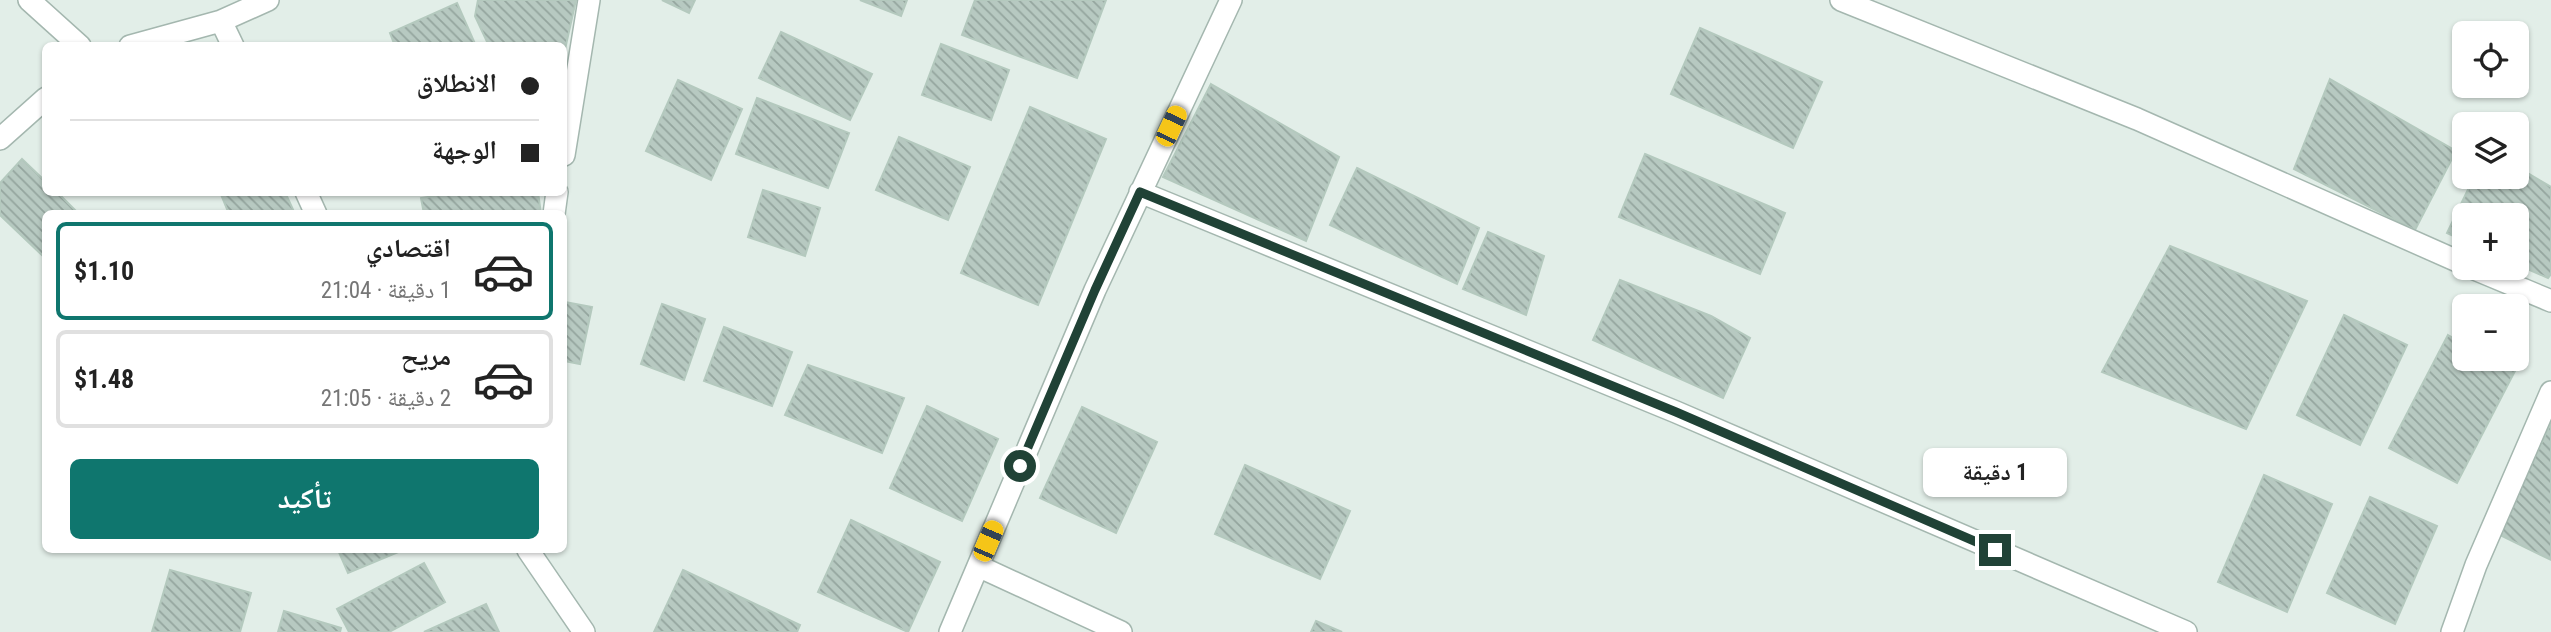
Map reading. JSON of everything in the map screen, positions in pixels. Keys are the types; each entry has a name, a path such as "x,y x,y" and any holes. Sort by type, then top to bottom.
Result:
{"street":[{"path":"29,0 76,42"},
{"path":"145,42 221,21 268,0"},
{"path":"567,136 589,0"},
{"path":"950,632 1095,290 1231,0"},
{"path":"1841,0 2137,119 2452,259"},
{"path":"221,21 231,42"},
{"path":"0,139 42,102"},
{"path":"1140,192 1676,412 2186,632"},
{"path":"2500,280 2551,302"},
{"path":"2452,632 2476,565 2551,392"},
{"path":"530,553 584,632"},
{"path":"978,566 1121,632"}],"building":[{"path":"478,0 576,0 567,42 487,42 475,16"},
{"path":"662,0 695,0 689,13"},
{"path":"860,0 907,0 901,16"},
{"path":"975,0 1106,0 1077,78 962,35"},
{"path":"457,3 474,42 393,42 390,33"},
{"path":"1700,28 1822,82 1793,148 1671,94"},
{"path":"781,32 872,74 850,120 759,78"},
{"path":"941,44 1009,70 991,120 922,95"},
{"path":"2330,79 2452,149 2452,159 2415,230 2294,169"},
{"path":"678,80 742,109 711,180 646,151"},
{"path":"1211,84 1339,157 1306,241 1163,177"},
{"path":"757,98 849,133 828,188 736,154"},
{"path":"1030,107 1106,139 1038,305 961,273"},
{"path":"899,137 970,167 948,220 876,190"},
{"path":"1645,154 1785,213 1760,274 1619,217"},
{"path":"22,159 42,178 42,196 61,196 75,210 42,210 42,255 0,215 0,183"},
{"path":"1357,168 1479,228 1457,284 1330,225"},
{"path":"2529,174 2551,187 2551,274 2548,278 2529,270 2529,203 2461,203 2468,189 2529,189"},
{"path":"763,190 820,208 805,256 748,237"},
{"path":"222,196 287,196 293,210 227,210"},
{"path":"539,196 540,210 423,210 421,198"},
{"path":"2452,223 2452,235 2447,233"},
{"path":"1488,232 1544,256 1526,315 1463,289"},
{"path":"2170,246 2307,301 2246,429 2102,372"},
{"path":"1620,280 1711,316 1750,338 1723,398 1593,340"},
{"path":"567,302 592,307 580,364 567,362"},
{"path":"662,304 705,319 684,380 641,364"},
{"path":"2344,315 2407,345 2360,445 2297,415"},
{"path":"724,327 792,352 772,406 704,381"},
{"path":"2448,335 2452,337 2452,371 2515,371 2457,483 2389,448"},
{"path":"808,365 904,398 882,453 785,415"},
{"path":"927,406 998,439 962,521 890,488"},
{"path":"1082,407 1157,442 1116,533 1040,498"},
{"path":"2551,423 2551,560 2498,534"},
{"path":"1245,465 1350,511 1320,579 1215,534"},
{"path":"2264,475 2332,504 2287,612 2218,582"},
{"path":"2370,497 2437,526 2395,624 2327,593"},
{"path":"851,520 940,562 908,632 818,592"},
{"path":"339,553 396,553 348,573"},
{"path":"424,563 445,602 389,632 349,632 337,609"},
{"path":"170,570 251,593 240,632 152,632"},
{"path":"683,570 800,625 797,632 654,632"},
{"path":"486,604 499,632 424,632"},
{"path":"284,611 341,628 340,632 278,632"},
{"path":"1316,621 1342,632 1311,632"}],"route":[{"path":"1020,466 1140,192 1676,412 1995,550"}]}
